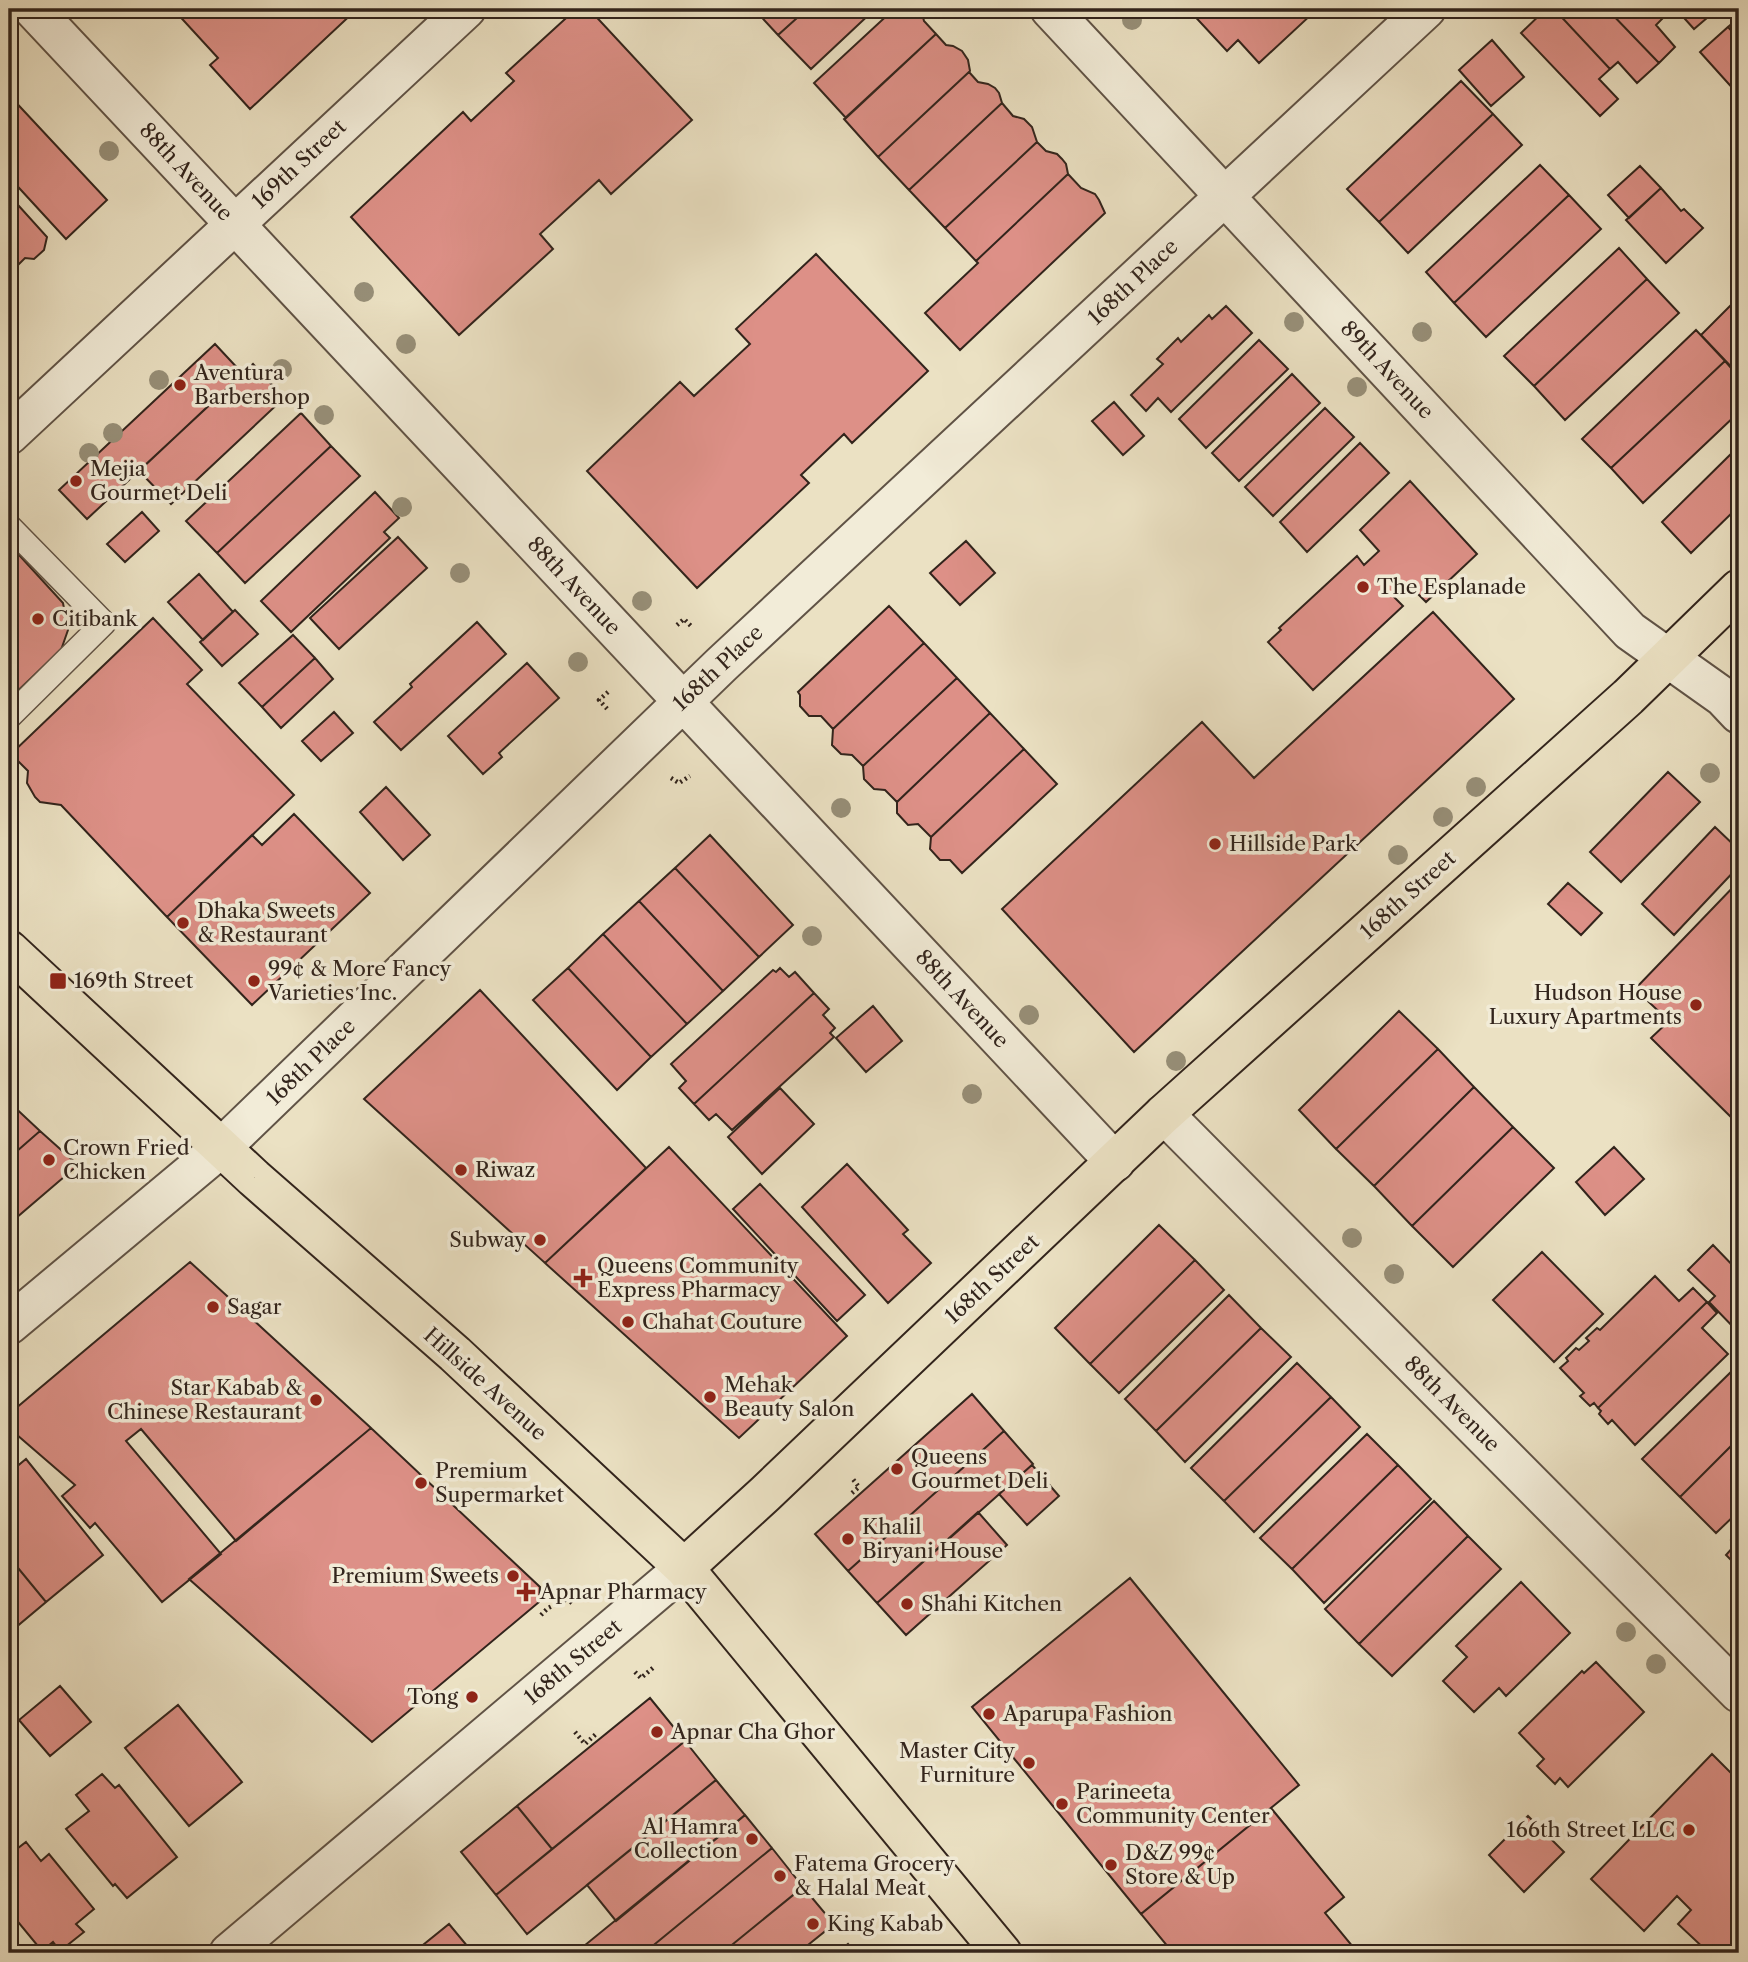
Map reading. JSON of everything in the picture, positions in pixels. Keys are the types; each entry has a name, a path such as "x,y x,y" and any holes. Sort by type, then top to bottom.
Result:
{"main road":[{"name":"168th Street","path":"684,1568 1164,1114 1669,659 1739,589"},
{"name":"Hillside Avenue","path":"9,950 221,1148 455,1354 684,1568 1002,1953"}],"street":[{"name":"88th Avenue","path":"33,9 1115,1162"},
{"name":"169th Street","path":"9,435 466,9"},
{"name":"89th Avenue","path":"1050,9 1630,631 1723,697 1739,713"},
{"name":"168th Place","path":"9,1325 221,1148 683,701 1426,9"},
{"name":"88th Avenue","path":"1164,1114 1739,1693"},
{"name":"168th Street","path":"229,1953 684,1568"}],"lane":[{"path":"9,526 104,623 9,717"}],"path":[{"path":"610,689 599,700 611,714"},
{"path":"663,773 679,783 694,773"},
{"path":"852,1478 859,1487 852,1493"},
{"path":"541,1615 548,1608 567,1599"},
{"path":"630,1666 641,1678 654,1667"},
{"path":"575,1732 585,1744 596,1734"}],"building":[{"path":"173,9 357,9 250,109 210,65 218,58"},
{"path":"576,9 589,9 692,120 611,194 599,180 540,234 553,249 459,335 351,217 463,112 471,121 514,81 506,73"},
{"path":"754,9 807,9 778,35"},
{"path":"807,9 875,9 811,69 778,35"},
{"path":"894,9 921,9 924,21 936,34 846,118 814,83"},
{"path":"1188,9 1310,9 1313,13 1259,63 1238,40 1227,51"},
{"path":"1546,9 1554,9 1610,69 1599,79 1618,99 1600,116 1521,33"},
{"path":"1554,9 1607,9 1659,63 1637,83 1618,62 1610,69"},
{"path":"1607,9 1657,9 1664,17 1656,25 1675,47 1659,63"},
{"path":"1676,9 1711,9 1714,12 1694,29"},
{"path":"1739,17 1739,39 1728,27"},
{"path":"1728,27 1739,39 1739,89 1736,92 1700,52"},
{"path":"936,34 946,45 962,51 968,60 970,71 878,157 844,119"},
{"path":"1492,40 1524,77 1491,106 1459,70"},
{"path":"969,72 978,82 995,88 1002,103 909,190 878,157"},
{"path":"1461,81 1493,114 1379,222 1347,189"},
{"path":"9,95 107,200 66,239 9,177"},
{"path":"1002,103 1013,116 1024,119 1032,127 1037,142 945,228 909,190"},
{"path":"1493,114 1522,145 1408,253 1379,222"},
{"path":"1037,142 1046,151 1057,154 1062,159 1068,174 976,261 945,228"},
{"path":"1540,165 1569,195 1454,303 1426,272"},
{"path":"1640,166 1661,188 1629,218 1608,195"},
{"path":"1068,174 1081,188 1095,194 1105,213 960,350 925,313"},
{"path":"1661,188 1681,211 1684,209 1703,228 1666,263 1626,220"},
{"path":"9,195 47,237 44,250 34,259 25,258 13,270 9,265"},
{"path":"1569,195 1601,229 1486,337 1454,303"},
{"path":"1619,248 1647,279 1534,386 1504,356"},
{"path":"816,254 928,371 852,443 844,434 801,475 809,483 697,588 587,471 680,382 694,396 750,344 736,329"},
{"path":"1647,279 1679,313 1565,420 1534,386"},
{"path":"1739,297 1739,375 1701,335"},
{"path":"1226,306 1252,333 1171,412 1158,398 1146,411 1131,395 1163,364 1157,359 1178,338 1181,342 1209,315 1212,319"},
{"path":"1696,330 1725,361 1611,468 1582,439"},
{"path":"1259,340 1288,369 1206,448 1179,419"},
{"path":"215,344 243,374 87,519 59,490"},
{"path":"1725,361 1739,377 1739,412 1643,503 1611,468"},
{"path":"253,364 284,398 171,504 139,471"},
{"path":"1292,374 1320,403 1239,481 1212,453"},
{"path":"1114,402 1144,436 1123,455 1092,421"},
{"path":"1325,408 1354,437 1273,516 1245,487"},
{"path":"301,413 331,446 217,553 186,521"},
{"path":"1360,443 1389,473 1307,552 1280,522"},
{"path":"331,446 360,476 245,583 217,553"},
{"path":"1739,446 1739,506 1691,553 1662,522"},
{"name":"The Esplanade","path":"1410,481 1477,554 1426,602 1412,588 1409,591 1404,585 1393,596 1403,606 1313,690 1268,642 1281,630 1279,628 1357,556 1364,565 1379,551 1360,530"},
{"path":"375,492 399,518 384,532 390,538 291,632 261,601"},
{"path":"142,512 159,531 125,562 107,544"},
{"path":"398,537 427,568 339,649 310,618"},
{"path":"966,541 995,573 960,605 930,573"},
{"name":"Citibank","path":"9,544 63,603 68,630 61,650 9,699"},
{"path":"199,574 233,612 203,640 168,602"},
{"path":"889,606 924,643 833,729 821,716 809,716 800,706 798,692"},
{"path":"235,610 258,634 222,666 200,642"},
{"name":"Hillside Park","path":"1433,612 1514,699 1134,1052 1002,909 1202,722 1254,778"},
{"path":"153,618 202,670 187,684 294,795 167,917 61,805 40,802 35,797 27,783 28,771 11,754"},
{"path":"477,622 506,654 401,750 374,722 412,687 410,684"},
{"path":"293,635 315,658 262,707 239,683"},
{"path":"924,643 957,678 863,766 852,755 841,754 832,745 833,729"},
{"path":"315,658 333,679 281,728 262,707"},
{"path":"527,663 559,698 499,753 502,757 483,774 448,736"},
{"path":"957,678 990,713 897,802 885,790 874,789 864,779 863,766"},
{"path":"334,712 353,733 321,761 302,741"},
{"path":"990,713 1024,749 931,837 918,824 908,825 897,813 897,802"},
{"path":"1024,749 1057,784 962,873 950,860 940,860 930,849 931,837"},
{"path":"1668,772 1700,802 1621,882 1590,852"},
{"path":"386,787 430,835 403,860 360,812"},
{"path":"294,814 370,893 252,1005 167,917 252,835 262,845"},
{"path":"1715,827 1739,850 1739,866 1674,935 1642,904"},
{"path":"710,835 793,925 759,957 675,868"},
{"path":"675,868 759,957 723,991 639,901"},
{"name":"Hudson House Luxury Apartments","path":"1739,881 1739,1125 1651,1038 1669,1021 1635,989"},
{"path":"1568,883 1602,913 1581,935 1548,904"},
{"path":"639,901 723,991 687,1024 603,934"},
{"path":"603,934 687,1024 651,1057 568,968"},
{"path":"568,968 651,1057 617,1090 533,1000"},
{"path":"780,968 789,977 795,972 814,993 694,1104 679,1088 686,1081 671,1064 773,970 776,972"},
{"path":"480,990 646,1168 545,1263 364,1099"},
{"path":"814,993 829,1009 823,1015 835,1028 830,1033 834,1037 732,1130 716,1114 709,1120 694,1104"},
{"path":"873,1006 902,1041 866,1072 836,1038"},
{"path":"1399,1011 1438,1049 1336,1149 1299,1110"},
{"path":"1438,1049 1474,1087 1374,1186 1336,1149"},
{"path":"1474,1087 1513,1127 1412,1226 1374,1186"},
{"path":"780,1088 814,1124 762,1174 728,1137"},
{"path":"9,1102 40,1131 9,1158"},
{"path":"1513,1127 1554,1168 1453,1267 1412,1226"},
{"path":"40,1131 78,1165 9,1224 9,1158"},
{"path":"669,1147 847,1336 739,1438 545,1263"},
{"path":"1614,1147 1644,1179 1605,1215 1576,1182"},
{"path":"847,1164 908,1230 903,1234 931,1263 888,1303 802,1207"},
{"path":"760,1184 865,1295 837,1321 733,1209"},
{"path":"1159,1225 1195,1260 1090,1364 1055,1328"},
{"path":"1713,1245 1739,1272 1739,1333 1709,1302 1715,1296 1688,1270"},
{"path":"1542,1252 1603,1314 1554,1362 1493,1300"},
{"path":"1195,1260 1224,1290 1119,1393 1090,1364"},
{"path":"190,1262 371,1428 236,1541 141,1429 126,1441 221,1554 162,1602 95,1523 90,1528 62,1496 75,1485 9,1428 9,1414"},
{"path":"1655,1276 1679,1301 1693,1288 1707,1302 1598,1408 1594,1403 1590,1406 1580,1396 1584,1393 1560,1368 1576,1348 1579,1350 1589,1341 1586,1338 1597,1328 1600,1330"},
{"path":"1229,1295 1261,1328 1156,1431 1125,1399"},
{"path":"1707,1302 1717,1313 1702,1328 1728,1354 1635,1445 1612,1420 1608,1424 1599,1414 1601,1411 1598,1408"},
{"path":"1261,1328 1291,1357 1185,1462 1156,1431"},
{"path":"1297,1363 1331,1397 1224,1501 1191,1468"},
{"path":"1735,1368 1739,1372 1739,1438 1680,1497 1642,1459"},
{"path":"972,1394 1004,1431 848,1571 815,1534"},
{"path":"1331,1397 1360,1427 1254,1532 1224,1501"},
{"path":"371,1428 540,1587 539,1602 372,1742 189,1579"},
{"path":"1004,1431 1033,1464 877,1603 848,1571"},
{"path":"1367,1434 1398,1465 1292,1569 1260,1538"},
{"path":"1739,1438 1739,1511 1716,1533 1680,1497"},
{"path":"26,1459 103,1555 46,1602 9,1557 9,1473"},
{"path":"1032,1465 1059,1496 1027,1525 999,1494"},
{"path":"1398,1465 1431,1499 1324,1603 1292,1569"},
{"path":"1434,1501 1468,1536 1359,1644 1325,1609"},
{"path":"978,1512 1007,1545 906,1635 877,1603"},
{"path":"1739,1532 1739,1568 1726,1555 1735,1545 1731,1540"},
{"path":"1468,1536 1501,1569 1392,1676 1359,1644"},
{"path":"9,1557 46,1602 9,1633"},
{"path":"1130,1578 1299,1785 1141,1914 972,1707"},
{"path":"1521,1582 1570,1633 1506,1696 1499,1688 1474,1712 1443,1681 1467,1657 1456,1646"},
{"path":"1596,1662 1644,1712 1568,1787 1560,1778 1555,1784 1537,1766 1544,1759 1519,1733 1582,1671 1584,1673"},
{"path":"60,1686 91,1722 50,1756 19,1720"},
{"path":"650,1698 685,1741 552,1849 517,1806"},
{"path":"178,1705 242,1782 189,1826 125,1748"},
{"path":"685,1741 716,1780 527,1934 496,1895"},
{"name":"166th Street LLC","path":"1712,1754 1739,1781 1739,1953 1709,1953 1678,1924 1691,1910 1677,1896 1644,1931 1591,1879"},
{"path":"102,1774 115,1788 119,1785 177,1857 127,1898 115,1884 113,1886 66,1829 89,1811 76,1795"},
{"path":"716,1780 745,1815 616,1921 587,1885"},
{"path":"517,1806 552,1849 496,1895 461,1852"},
{"path":"1271,1808 1344,1897 1325,1913 1358,1953 1173,1953 1141,1914"},
{"path":"745,1815 772,1848 644,1953 582,1953 579,1950"},
{"path":"1528,1816 1564,1852 1524,1892 1489,1855"},
{"path":"26,1842 41,1861 49,1854 94,1909 76,1924 84,1932 60,1951 53,1942 42,1951 9,1911 9,1855"},
{"path":"772,1848 803,1887 722,1953 644,1953"},
{"path":"803,1887 834,1924 798,1953 722,1953"},
{"path":"449,1924 473,1953 413,1953"},
{"path":"848,1944 856,1953 837,1953"}],"place":[{"name":"Aventura Barbershop","path":"180,385"},
{"name":"Mejia Gourmet Deli","path":"76,481"},
{"name":"The Esplanade","path":"1363,587"},
{"name":"Citibank","path":"38,619"},
{"name":"Hillside Park","path":"1215,844"},
{"name":"Dhaka Sweets & Restaurant","path":"183,923"},
{"name":"169th Street","path":"58,981"},
{"name":"99¢ & More Fancy Varieties Inc.","path":"254,981"},
{"name":"Hudson House Luxury Apartments","path":"1696,1005"},
{"name":"Crown Fried Chicken","path":"49,1160"},
{"name":"Riwaz","path":"461,1170"},
{"name":"Subway","path":"540,1240"},
{"name":"Queens Community Express Pharmacy","path":"583,1278"},
{"name":"Sagar","path":"213,1307"},
{"name":"Chahat Couture","path":"628,1322"},
{"name":"Mehak Beauty Salon","path":"710,1397"},
{"name":"Star Kabab & Chinese Restaurant","path":"316,1400"},
{"name":"Queens Gourmet Deli","path":"897,1469"},
{"name":"Premium Supermarket","path":"421,1483"},
{"name":"Khalil Biryani House","path":"848,1539"},
{"name":"Premium Sweets","path":"513,1576"},
{"name":"Apnar Pharmacy","path":"526,1592"},
{"name":"Shahi Kitchen","path":"907,1604"},
{"name":"Tong","path":"472,1697"},
{"name":"Aparupa Fashion","path":"989,1714"},
{"name":"Apnar Cha Ghor","path":"657,1732"},
{"name":"Master City Furniture","path":"1029,1763"},
{"name":"Parineeta Community Center","path":"1062,1804"},
{"name":"166th Street LLC","path":"1689,1830"},
{"name":"Al Hamra Collection","path":"752,1839"},
{"name":"D&Z 99¢ Store & Up","path":"1111,1865"},
{"name":"Fatema Grocery & Halal Meat","path":"780,1876"},
{"name":"King Kabab","path":"813,1924"}]}
